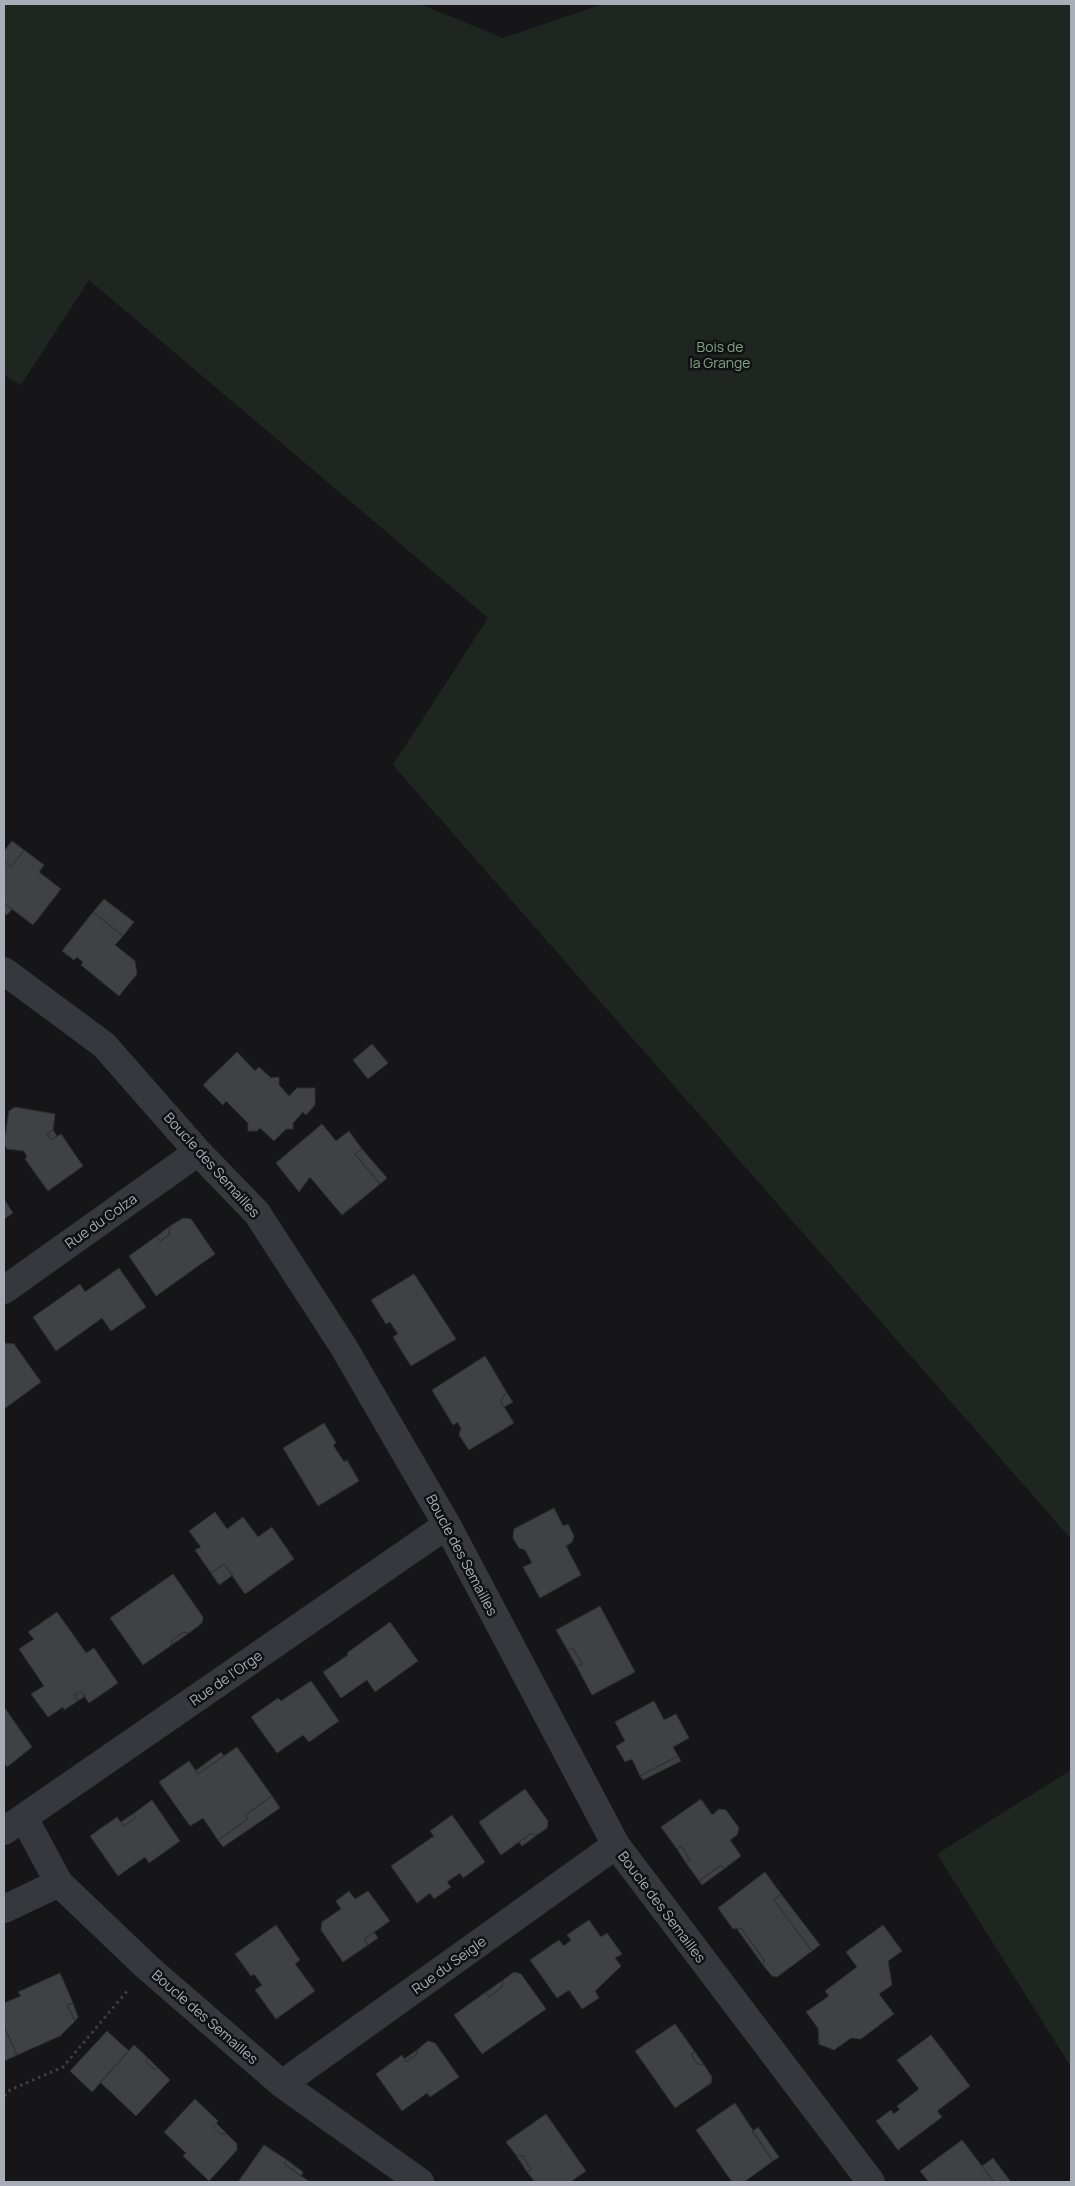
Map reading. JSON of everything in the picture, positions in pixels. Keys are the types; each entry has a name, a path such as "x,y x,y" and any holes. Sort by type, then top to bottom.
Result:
{"street":[{"name":"Boucle des Semailles","path":"4,971 104,1045 198,1152 257,1213 344,1346 447,1525 616,1845 871,2182"},
{"name":"Rue du Colza","path":"4,1290 198,1152"},
{"name":"Rue de l'Orge","path":"14,1824 447,1525"},
{"name":"Boucle des Semailles","path":"14,1824 59,1883 147,1967 282,2084 420,2182"},
{"name":"Rue du Seigle","path":"282,2084 616,1845"},
{"path":"4,1909 59,1883"}],"path":[{"path":"4,2096 10,2090 62,2067 147,1967"}],"green space":[{"name":"Bois de la Grange","path":"4,4 420,4 503,38 603,4 1071,4 1071,1539 393,765 488,618 89,280 21,385 4,375"},
{"path":"1071,1770 1071,2067 937,1854"}],"building":[{"path":"12,841 24,850 11,867 4,862 4,851"},
{"path":"24,850 44,865 39,872 61,889 33,925 4,903 4,862 11,867"},
{"path":"104,899 134,922 123,936 93,912"},
{"path":"4,903 12,909 7,915 4,913"},
{"path":"93,912 123,936 115,945 135,961 137,974 119,996 81,965 83,962 77,957 74,960 62,951"},
{"path":"372,1044 388,1063 368,1079 353,1060"},
{"path":"237,1052 255,1071 259,1067 271,1078 279,1077 279,1085 289,1096 297,1088 315,1088 315,1105 306,1115 303,1112 293,1123 293,1129 286,1129 274,1141 260,1128 257,1131 248,1131 248,1123 226,1101 223,1105 203,1085"},
{"path":"15,1107 55,1114 53,1130 47,1134 51,1140 61,1134 83,1166 48,1191 25,1159 27,1157 24,1151 7,1149 4,1144 9,1111"},
{"path":"322,1124 336,1141 349,1131 362,1149 355,1154 380,1184 342,1215 310,1177 299,1192 276,1163"},
{"path":"53,1130 57,1136 51,1140 47,1134"},
{"path":"362,1149 387,1178 380,1184 355,1154"},
{"path":"4,1199 13,1213 4,1219"},
{"path":"183,1218 191,1219 215,1254 156,1296 129,1256 157,1236 160,1241 169,1235 170,1226"},
{"path":"170,1226 169,1235 160,1241 157,1236"},
{"path":"119,1268 146,1307 111,1331 102,1318 56,1351 33,1317 80,1284 85,1292"},
{"path":"414,1274 456,1339 411,1366 393,1337 398,1334 390,1322 386,1324 371,1300"},
{"path":"4,1344 14,1344 41,1382 4,1409"},
{"path":"485,1356 507,1393 503,1396 501,1402 514,1423 469,1450 459,1435 461,1428 458,1422 453,1425 432,1390"},
{"path":"507,1393 513,1402 504,1407 501,1402 503,1396"},
{"path":"324,1423 336,1443 333,1445 344,1462 347,1460 359,1481 318,1506 283,1448"},
{"path":"554,1508 563,1526 568,1524 574,1536 572,1542 566,1546 581,1575 540,1598 523,1567 532,1563 525,1550 519,1548 513,1538 514,1529"},
{"path":"215,1512 227,1529 243,1517 258,1537 272,1527 294,1559 245,1594 224,1564 211,1573 195,1550 201,1547 189,1531"},
{"path":"224,1564 233,1575 219,1585 211,1573"},
{"path":"173,1574 203,1617 202,1623 189,1633 183,1632 171,1641 173,1644 143,1665 110,1618"},
{"path":"600,1606 635,1672 592,1695 577,1667 582,1664 573,1648 568,1651 556,1630"},
{"path":"57,1612 86,1653 94,1648 118,1683 89,1703 81,1691 74,1695 78,1701 64,1710 63,1707 48,1717 31,1694 44,1686 19,1649 34,1639 28,1632"},
{"path":"390,1622 418,1661 375,1692 367,1680 341,1698 323,1672"},
{"path":"183,1632 189,1633 173,1644 171,1641"},
{"path":"573,1648 582,1664 577,1667 568,1651"},
{"path":"311,1681 339,1721 309,1742 303,1735 277,1753 251,1717 278,1698 281,1701"},
{"path":"81,1691 85,1696 78,1701 74,1695"},
{"path":"654,1701 664,1720 676,1714 689,1738 673,1747 678,1756 640,1776 632,1759 625,1762 616,1746 625,1741 615,1722"},
{"path":"4,1707 32,1747 7,1767 4,1762"},
{"path":"237,1747 272,1796 245,1815 248,1819 218,1840 203,1818 190,1826 159,1782 189,1761 198,1774"},
{"path":"221,1752 224,1756 198,1774 195,1771"},
{"path":"678,1756 681,1761 643,1780 640,1776"},
{"path":"525,1789 548,1821 547,1828 537,1835 530,1834 501,1855 479,1822"},
{"path":"272,1796 280,1808 223,1847 218,1840 248,1819 245,1815"},
{"path":"701,1799 712,1815 719,1809 726,1810 739,1828 737,1835 730,1840 741,1856 724,1869 721,1865 699,1881 686,1863 690,1860 681,1846 677,1849 661,1827"},
{"path":"152,1800 180,1841 149,1863 145,1857 118,1876 90,1836 117,1817 124,1826 136,1817 133,1814"},
{"path":"133,1814 136,1817 124,1826 121,1822"},
{"path":"452,1815 485,1862 463,1878 460,1873 447,1882 451,1887 434,1899 430,1893 417,1903 391,1866 434,1836 430,1831"},
{"path":"530,1834 537,1835 522,1846 519,1842"},
{"path":"681,1846 690,1860 686,1863 677,1849"},
{"path":"721,1865 724,1869 702,1885 699,1881"},
{"path":"765,1872 781,1894 774,1900 812,1951 777,1977 772,1976 763,1965 764,1960 741,1928 733,1929 718,1908"},
{"path":"349,1891 355,1899 368,1891 390,1921 364,1939 368,1945 343,1962 321,1930 322,1922 341,1909 336,1901"},
{"path":"781,1894 820,1945 812,1951 774,1900"},
{"path":"589,1920 601,1937 607,1933 622,1954 615,1958 621,1966 595,1991 599,1998 582,2009 569,1990 557,1998 530,1960 559,1940 564,1946 571,1940 567,1935"},
{"path":"276,1925 300,1960 295,1964 315,1991 276,2019 255,1990 262,1985 254,1974 251,1976 235,1954"},
{"path":"883,1925 902,1951 888,1961 892,1985 879,1994 894,2014 861,2039 851,2038 834,2050 819,2044 818,2028 806,2012 829,1996 825,1991 857,1967 846,1952"},
{"path":"741,1928 764,1960 763,1965 737,1929"},
{"path":"374,1932 378,1938 368,1945 364,1939"},
{"path":"514,1972 521,1974 546,2009 482,2054 454,2015 486,1992 489,1997 502,1987 503,1980"},
{"path":"60,1973 73,2003 67,2005 75,2021 60,2036 17,2055 4,2026 4,2003 21,1996 18,1992"},
{"path":"503,1980 502,1987 489,1997 486,1992"},
{"path":"73,2003 78,2017 75,2021 67,2005"},
{"path":"675,2024 695,2052 691,2054 695,2061 698,2064 704,2065 712,2077 711,2083 675,2108 635,2051"},
{"path":"4,2026 17,2055 4,2061"},
{"path":"107,2031 129,2051 92,2092 70,2071"},
{"path":"931,2035 970,2086 937,2111 942,2117 898,2150 876,2121 891,2110 894,2114 900,2109 897,2106 919,2089 897,2060"},
{"path":"428,2041 435,2043 459,2077 430,2097 427,2093 402,2111 376,2074 402,2055 406,2062 416,2055 417,2050"},
{"path":"134,2045 148,2058 145,2061 155,2070 157,2067 170,2080 136,2116 100,2082"},
{"path":"417,2050 416,2055 406,2062 404,2059"},
{"path":"695,2052 704,2065 698,2064 695,2061 691,2054"},
{"path":"148,2058 157,2067 155,2070 145,2061"},
{"path":"195,2099 218,2121 213,2126 221,2134 227,2134 237,2144 237,2150 209,2181 183,2156 186,2153 164,2132"},
{"path":"735,2103 773,2161 744,2182 732,2182 696,2130"},
{"path":"546,2114 586,2171 570,2182 535,2182 527,2172 531,2169 523,2156 516,2155 506,2142"},
{"path":"216,2123 227,2134 221,2134 213,2126"},
{"path":"758,2127 779,2157 773,2161 752,2132"},
{"path":"962,2140 994,2182 929,2182 920,2171"},
{"path":"264,2145 287,2160 284,2164 310,2182 238,2182"},
{"path":"516,2155 523,2156 531,2169 527,2172"},
{"path":"993,2158 1011,2182 994,2182 982,2166"},
{"path":"287,2160 303,2172 301,2176 284,2164"}]}
